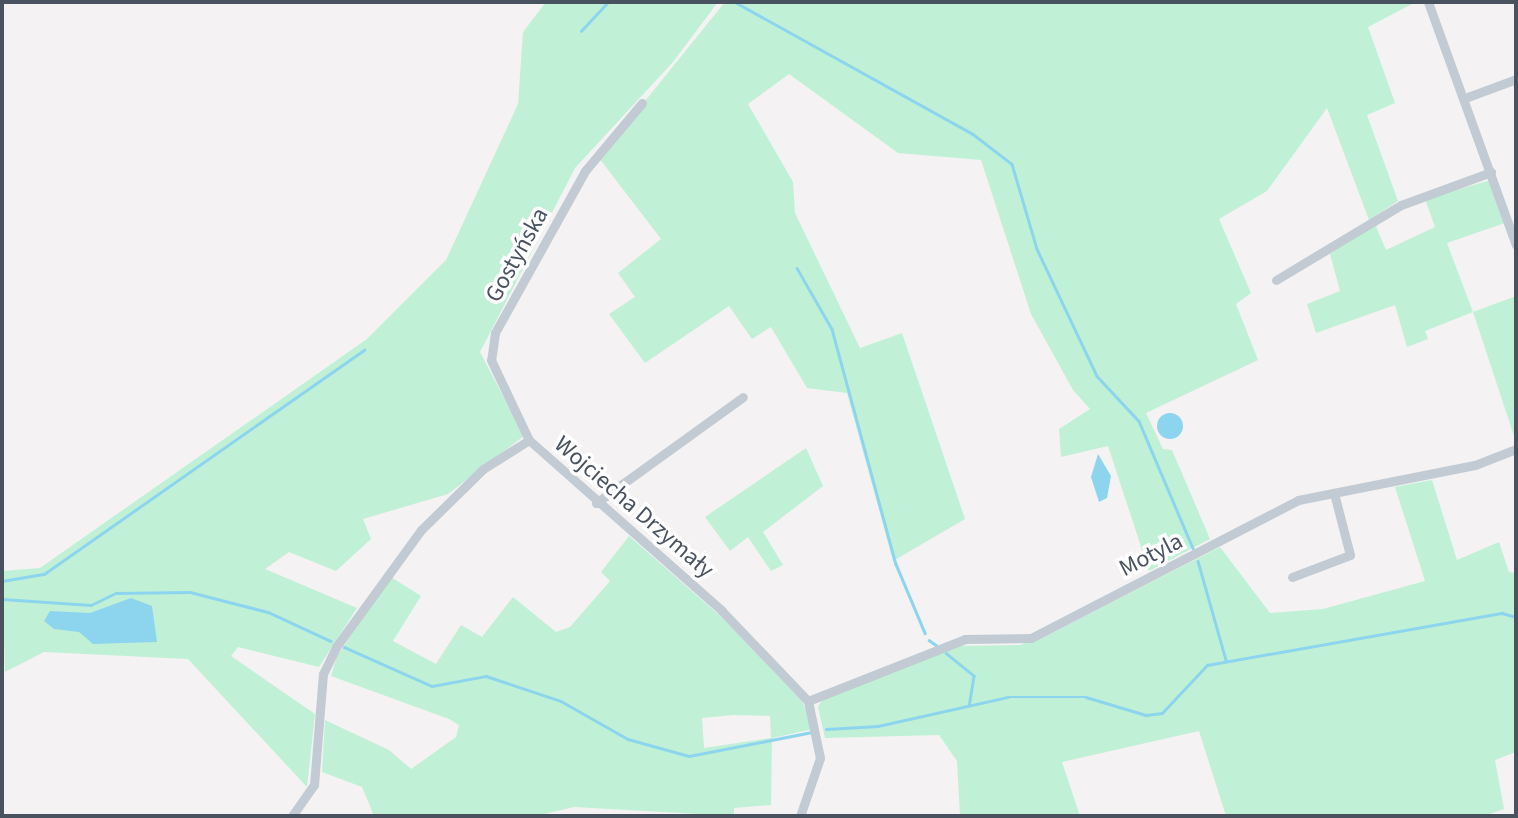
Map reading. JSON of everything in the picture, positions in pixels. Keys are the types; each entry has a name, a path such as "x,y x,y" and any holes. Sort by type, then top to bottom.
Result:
{"street":[{"path":"1428,2 1465,98 1516,245"},
{"path":"1465,98 1516,79"},
{"name":"Gostyńska","path":"529,440 490,346 585,171 642,103"},
{"path":"1276,280 1401,205 1491,173"},
{"path":"596,503 743,397"},
{"name":"Wojciecha Drzymały","path":"292,816 314,785 323,674 336,647 421,530 483,469 529,440 596,503 722,611 808,701"},
{"name":"Motyla","path":"808,701 965,639 1031,638 1289,505 1334,493 1475,465 1516,449"},
{"path":"1292,577 1350,555 1334,493"},
{"path":"800,816 820,758 808,701"}],"green space":[{"path":"546,2 718,2 673,62 575,168 480,352 524,436 448,494 363,519 371,539 336,571 289,552 265,569 357,608 319,667 238,647 231,656 315,714 307,787 188,659 44,652 5,672 2,571 40,568 367,339 446,260 518,104 523,32"},
{"path":"725,2 1416,2 1368,27 1395,103 1367,115 1398,201 1369,220 1327,108 1267,191 1219,219 1251,293 1236,304 1258,360 1146,413 1163,449 1172,450 1210,539 1149,571 1108,446 1061,457 1059,429 1090,409 1073,390 1031,314 981,160 898,153 789,74 748,104 793,182 795,213 860,348 902,333 965,519 893,561 847,393 807,388 771,327 752,339 729,306 645,363 609,314 635,297 618,273 661,239 599,158"},
{"path":"1491,180 1505,223 1447,243 1473,312 1425,331 1428,339 1407,347 1395,305 1316,333 1307,304 1340,291 1330,254 1375,224 1386,250 1435,227 1425,199"},
{"path":"1516,296 1516,442 1473,312"},
{"path":"806,448 823,486 763,532 783,565 771,571 748,537 730,551 705,517"},
{"path":"1432,480 1457,560 1499,542 1509,572 1516,573 1516,752 1495,760 1504,809 1484,816 1226,816 1199,731 1062,762 1080,816 960,816 957,761 939,735 825,738 818,707 824,697 958,646 1020,645 1044,637 1220,547 1270,613 1323,609 1425,581 1395,487"},
{"path":"629,536 726,621 802,701 814,729 772,738 771,805 734,808 734,816 574,807 536,816 374,816 362,787 322,772 325,720 389,750 411,769 456,737 459,725 449,719 331,676 337,656 391,577 421,596 393,641 436,664 461,625 482,637 513,597 556,632 570,627 610,581 601,572","holes":["770,716 771,738 704,748 702,718"]}],"water":[{"path":"1170,413 1179,417 1183,426 1179,435 1170,439 1161,435 1157,426 1161,417"},
{"path":"1098,454 1111,476 1107,498 1099,502 1091,477"},
{"path":"131,598 152,606 157,642 93,644 79,632 54,629 44,621 50,611 90,613"}],"waterway":[{"path":"581,31 608,2"},
{"path":"735,2 973,134 1012,164 1037,249 1097,376 1139,421 1193,548"},
{"path":"797,268 832,329 896,564 925,633"},
{"path":"2,581 44,574 364,350"},
{"path":"1198,561 1226,660"},
{"path":"2,599 91,605 116,593 190,592 268,612 331,641"},
{"path":"826,729 878,726 1008,697 1086,697 1146,715 1162,713 1207,665 1502,613 1516,617"},
{"path":"929,640 936,645"},
{"path":"344,647 432,686 486,676 561,701 628,739 689,756 812,732"},
{"path":"946,653 974,676 969,706"}]}
